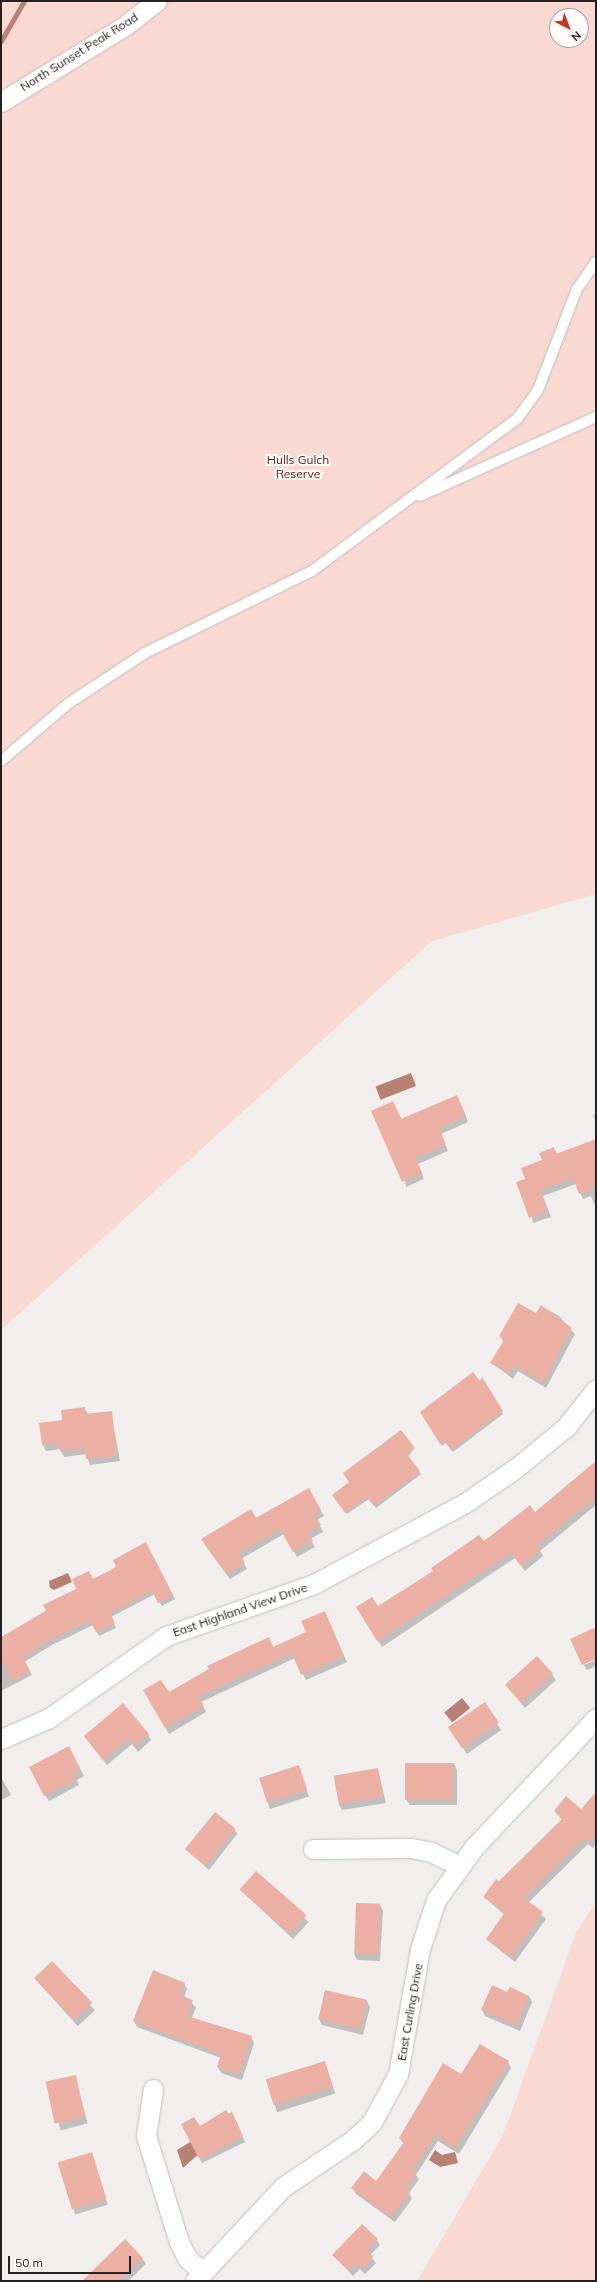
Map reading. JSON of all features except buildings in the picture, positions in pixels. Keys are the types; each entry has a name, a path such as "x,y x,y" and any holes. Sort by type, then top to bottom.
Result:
{"street":[{"name":"North Sunset Peak Road","path":"1,102 126,25 157,1"},
{"name":"East Highland View Drive","path":"1,1739 49,1718 166,1636 314,1584 465,1503 516,1468 566,1428 596,1389"},
{"name":"East Curling Drive","path":"198,2277 282,2187 353,2140 372,2122 389,2095 405,2051 420,1949 436,1900 458,1865 596,1718"},
{"path":"313,1849 411,1848 431,1852 458,1865"},
{"path":"154,2089 146,2136 179,2242 198,2277"}],"lane":[{"path":"1,761 103,679 145,653 312,570 517,419 538,390 577,289 596,262"},
{"path":"406,502 596,417"}],"green space":[{"name":"Hulls Gulch Reserve","path":"1,1 596,1 596,894 432,941 1,1330"},
{"path":"596,1902 596,2281 417,2281 503,2135 576,1933"}],"shaded area":[{"path":"411,1073 416,1086 381,1100 376,1087"},
{"path":"68,1573 72,1582 54,1590 50,1588 49,1581"},
{"path":"462,1698 470,1708 452,1723 444,1712"},
{"path":"195,2139 202,2151 183,2168 177,2150"},
{"path":"435,2150 442,2155 455,2152 458,2163 440,2167 429,2160"}],"waterway":[{"path":"1,41 24,1"}]}
